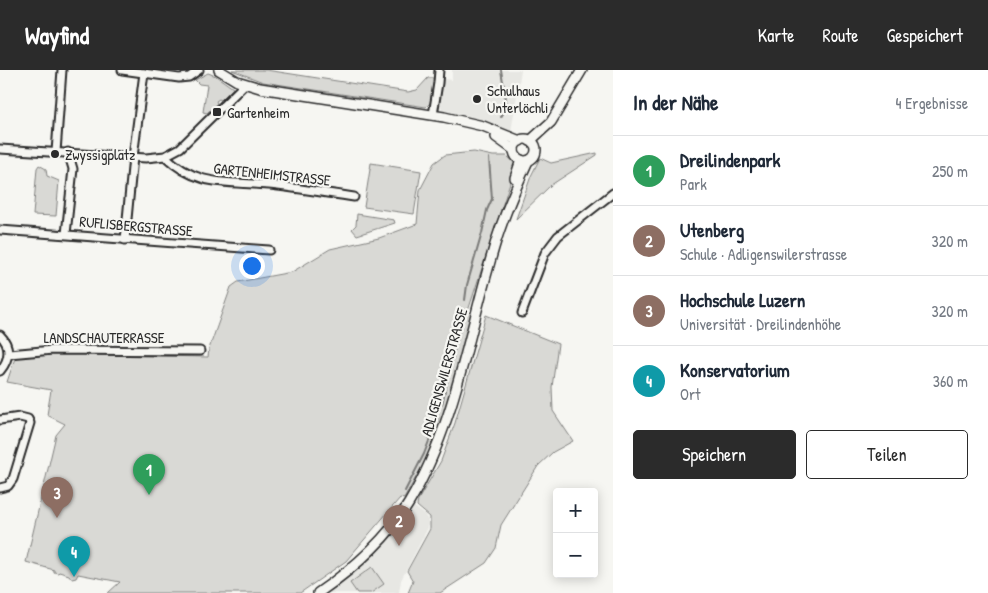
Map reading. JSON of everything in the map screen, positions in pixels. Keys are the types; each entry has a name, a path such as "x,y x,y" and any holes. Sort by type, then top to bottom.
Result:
{"main road":[{"path":"219,70 245,84 260,88 433,115 484,126 520,141 527,140 533,144"},
{"path":"533,144 547,133 551,122 582,70"},
{"path":"471,124 500,139 514,150 517,158 524,160 534,156 533,144"},
{"path":"514,150 520,141"},
{"name":"ADLIGENSWILERSTRASSE","path":"318,593 363,558 393,525 409,504 426,470 444,430 498,236 500,219 524,160"}],"street":[{"path":"56,152 62,70"},
{"path":"122,70 184,78 199,70"},
{"path":"433,115 439,70"},
{"path":"125,240 144,73"},
{"path":"0,149 154,158 164,156 186,142 245,84"},
{"path":"66,234 73,169 68,152"},
{"name":"GARTENHEIMSTRASSE","path":"164,156 189,174 203,180 227,184 269,185 354,197"},
{"path":"522,313 545,253 558,236 613,193"},
{"name":"RUFLISBERGSTRASSE","path":"0,230 269,250"},
{"path":"0,335 6,340 9,354 6,364 0,371"},
{"name":"LANDSCHAUTERRASSE","path":"9,354 53,350 200,351"},
{"path":"0,420 20,417 28,419 30,423 13,479 8,486 0,488"}],"shaded area":[{"path":"232,70 266,70 408,92 417,90 428,78 434,78 430,103 426,107 263,82"},
{"name":"Schulhaus Unterlöchli","path":"452,70 521,70 511,132 476,118 442,110 439,102 442,79 452,80"},
{"path":"208,73 216,76 233,88 221,100 216,101 217,103 207,113 203,112 207,85 199,84 195,80"},
{"path":"474,152 493,156 507,156 516,164 468,311 471,314 457,372 440,425 426,459 404,499 400,498 346,561 300,593 108,593 120,582 78,574 76,578 72,579 69,575 26,562 56,435 65,424 47,415 51,390 7,382 16,355 208,357 209,349 231,287 238,282 292,272 330,249 379,238 417,224 420,190 434,163 445,155"},
{"path":"597,153 597,155 551,185 516,219 531,176 540,158 551,163"},
{"path":"371,163 421,171 414,214 364,207"},
{"path":"39,165 46,169 47,176 59,181 56,216 33,215 37,168"},
{"path":"357,214 394,220 395,223 357,235 352,229 356,225"},
{"path":"486,315 558,344 552,387 553,411 573,441 553,452 538,466 501,525 496,548 486,563 440,593 408,593 413,581 407,571 430,529 430,517 417,506 418,500 441,461 455,423"},
{"path":"413,506 424,514 428,520 428,528 401,580 399,593 327,593 365,562 395,531"},
{"path":"372,567 384,584 371,593 357,593 350,583"}],"waterway":[{"path":"501,70 507,106 501,117"},
{"path":"465,300 467,285 487,210 492,199 489,158"},
{"path":"442,404 463,311"},
{"path":"405,491 424,454 438,418"}],"place":[{"name":"Schulhaus Unterlöchli","path":"477,99"},
{"name":"Gartenheim","path":"217,112"},
{"name":"Zwyssigplatz","path":"55,154"},
{"name":"Dreilindenpark","path":"149,495"},
{"name":"Hochschule Luzern","path":"57,518"},
{"name":"Utenberg","path":"399,546"},
{"name":"Konservatorium","path":"74,577"}]}
